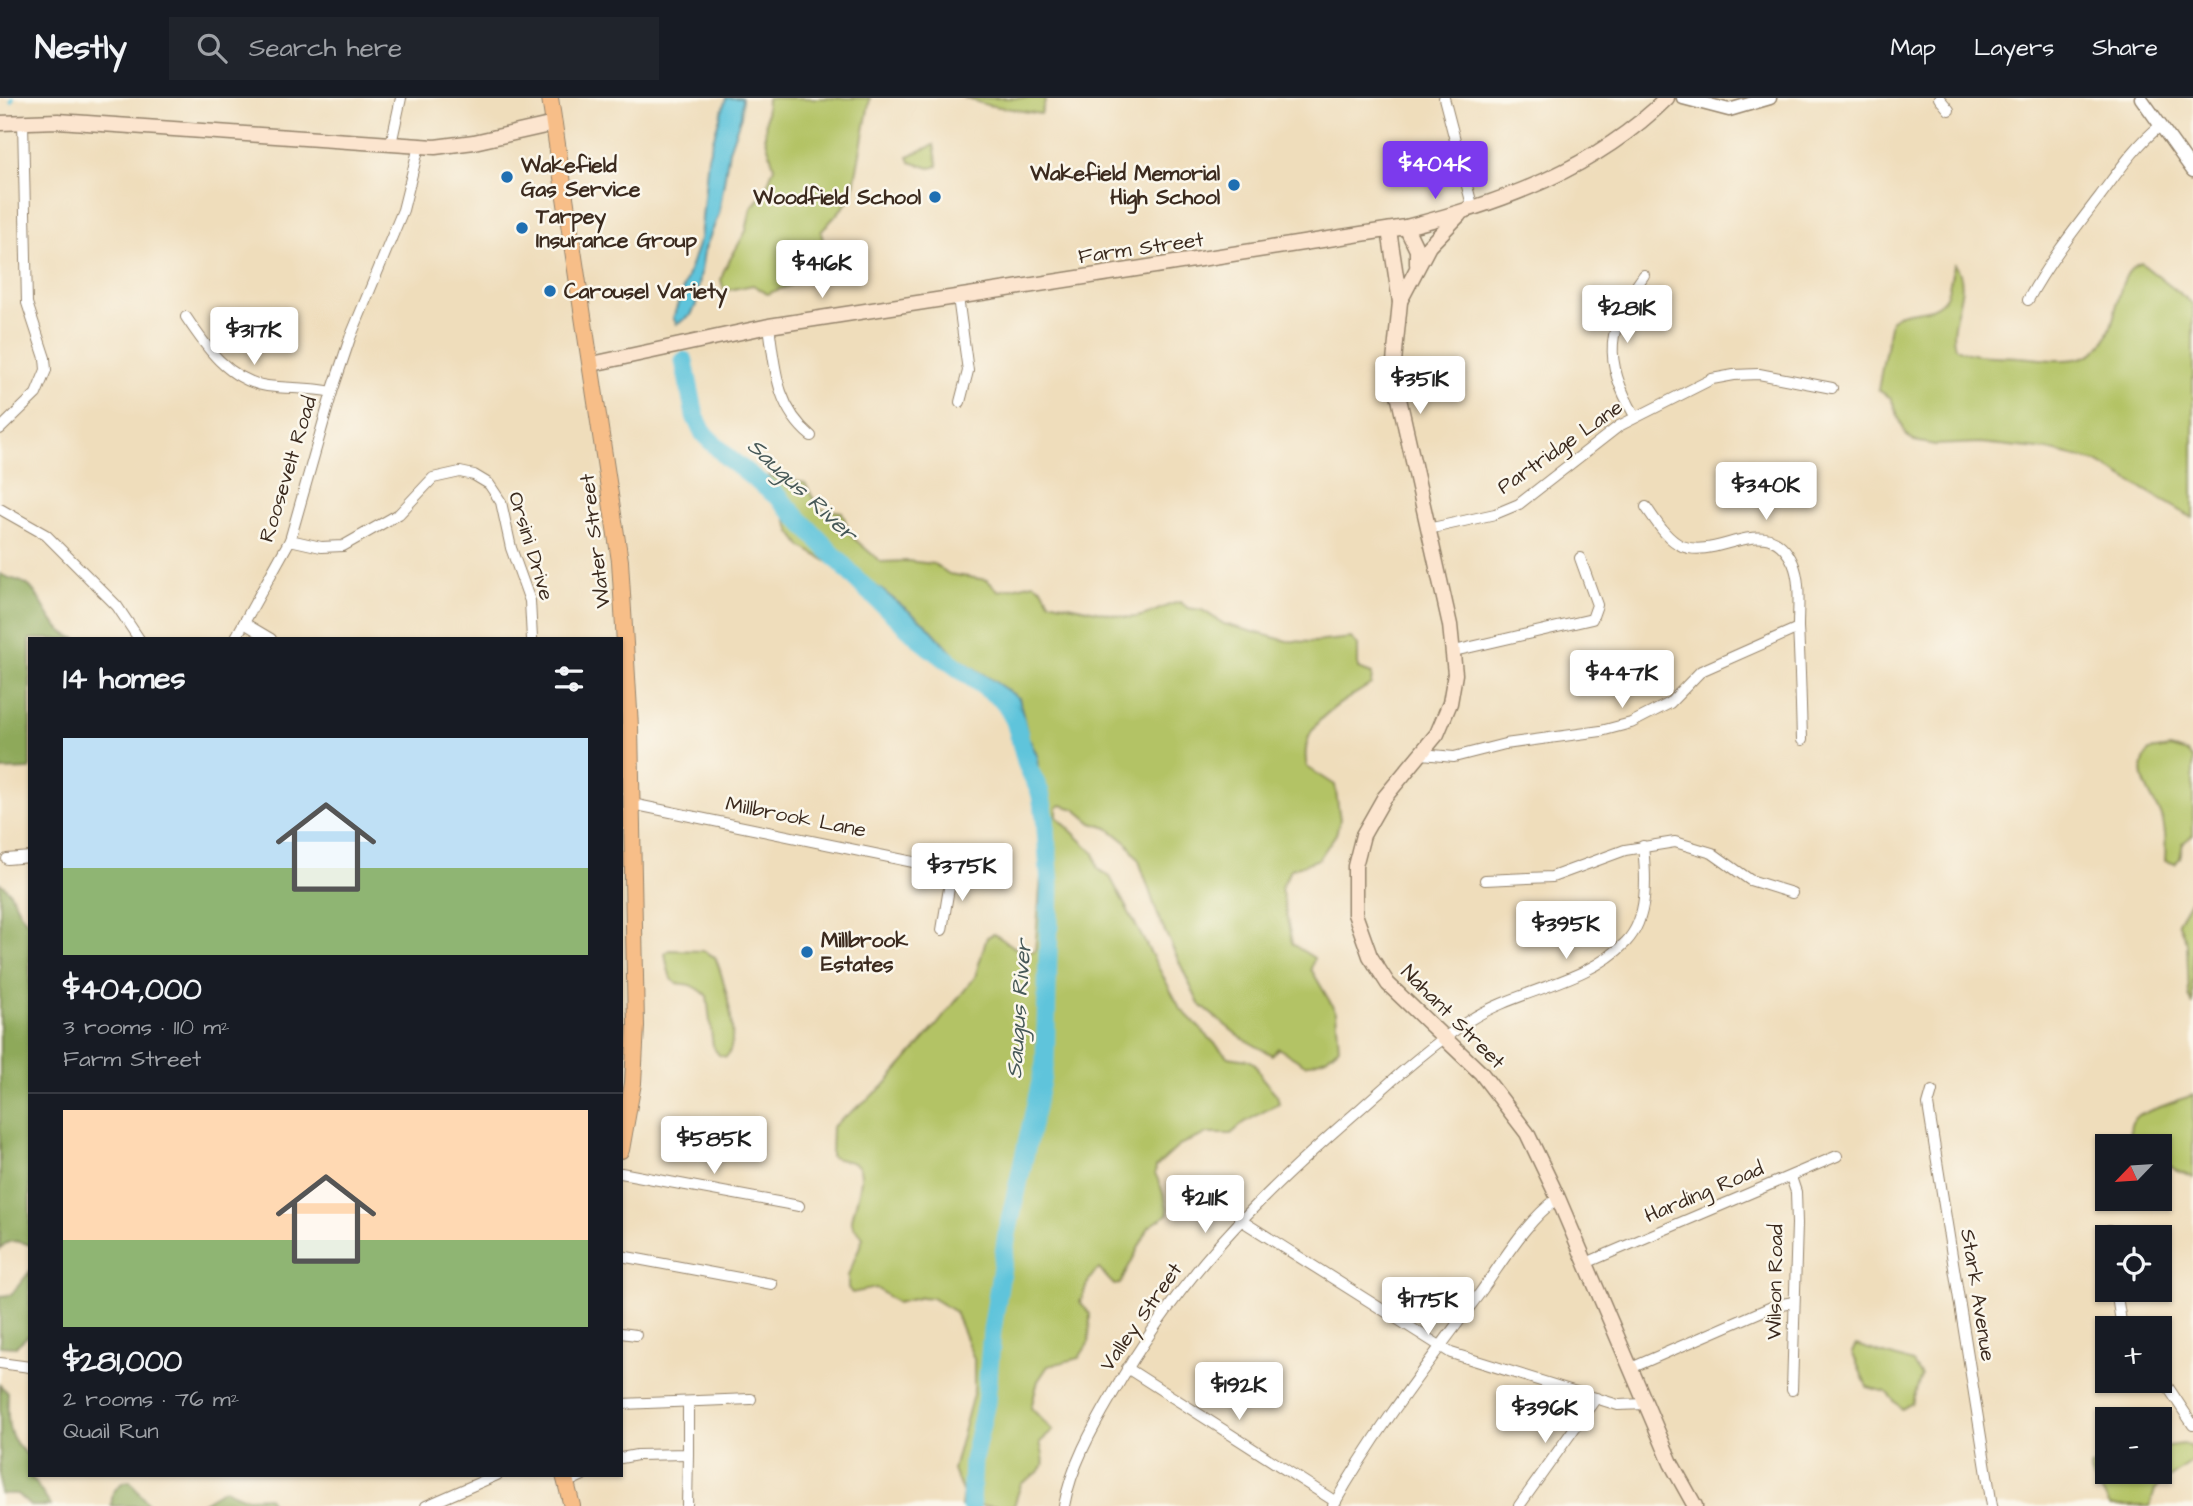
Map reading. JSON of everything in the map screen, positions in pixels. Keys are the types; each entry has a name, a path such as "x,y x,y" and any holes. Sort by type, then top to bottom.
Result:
{"main road":[{"name":"Water Street","path":"550,98 620,561 632,804 636,1035 632,1090 623,1139"},
{"name":"Farm Street","path":"592,364 769,326 1406,227 1468,210 1542,182 1583,162 1624,135 1667,98"},
{"path":"0,123 58,121 419,146 462,144 554,124"},
{"name":"Nahant Street","path":"1400,302 1416,265 1440,232 1468,210"},
{"path":"1406,227 1417,250 1416,265"},
{"name":"Nahant Street","path":"1389,230 1400,302 1393,372 1454,652 1455,674 1450,703 1437,734 1390,790 1370,820 1354,866 1354,900 1363,940 1378,970 1398,996 1445,1037 1491,1085 1517,1118 1558,1198 1671,1464 1695,1506"},
{"path":"565,1479 572,1506"}],"street":[{"path":"391,144 401,98"},
{"path":"1444,98 1468,210"},
{"path":"1684,98 1726,109 1770,98"},
{"path":"1715,98 1747,105"},
{"path":"1939,98 1950,110"},
{"path":"2141,98 2193,171"},
{"path":"0,429 37,394 46,370 27,303 23,122"},
{"path":"2028,300 2045,270 2107,187 2143,140 2160,126"},
{"name":"Roosevelt Road","path":"235,637 289,540 332,392 354,328 397,226 419,146"},
{"path":"1635,416 1616,379 1612,349 1619,316 1644,275"},
{"path":"958,297 968,371 960,402"},
{"path":"187,317 215,357 247,380 265,386 332,392"},
{"path":"769,326 783,401 797,424 811,436"},
{"name":"Partridge Lane","path":"1428,529 1495,514 1518,504 1539,491 1590,446 1635,416 1703,383 1734,374 1759,374 1805,386 1832,388"},
{"name":"Orsini Drive","path":"289,540 321,547 350,543 398,514 433,478 460,472 474,475 494,489 501,502 510,548 530,601 532,637"},
{"path":"1646,507 1666,534 1688,548 1705,549 1747,537 1765,538 1779,546 1795,569 1802,740"},
{"path":"0,509 42,532 117,606 138,637"},
{"path":"1454,652 1592,619 1597,606 1580,558"},
{"path":"244,623 268,637"},
{"path":"1422,754 1447,758 1632,723 1670,703 1700,671 1798,628"},
{"name":"Millbrook Lane","path":"632,804 952,870 942,930"},
{"path":"1485,880 1552,877 1643,846 1675,842 1700,848 1723,859 1750,880 1791,893"},
{"name":"Valley Street","path":"1064,1506 1090,1436 1127,1368 1177,1294 1239,1219 1405,1068 1445,1037 1484,1012 1587,968 1626,942 1636,926 1643,900 1643,846"},
{"path":"7,859 28,857"},
{"name":"Stark Avenue","path":"1932,1091 1928,1106 1992,1506"},
{"name":"Harding Road","path":"1586,1263 1836,1156"},
{"path":"623,1173 799,1206"},
{"name":"Wilson Road","path":"1791,1177 1796,1197 1791,1390"},
{"path":"1127,1368 1335,1504 1366,1452 1440,1347 1526,1229 1558,1198"},
{"path":"1239,1219 1440,1347 1463,1358 1596,1398 1626,1405 1646,1404"},
{"path":"623,1256 772,1284"},
{"path":"1631,1367 1776,1305 1794,1302"},
{"path":"623,1333 636,1335"},
{"path":"0,1363 28,1367"},
{"path":"2172,1393 2193,1425"},
{"path":"1519,1506 1596,1398"},
{"path":"623,1404 751,1399"},
{"path":"687,1506 688,1403"},
{"path":"623,1458 688,1454"},
{"path":"426,1506 492,1477"}],"green space":[{"path":"767,98 870,98 852,197 821,232 823,241 837,257 836,266 767,294 753,285 724,291 721,280 724,270 746,231 751,208 765,191 774,167 765,136"},
{"path":"964,98 1046,98 1041,114 987,105"},
{"path":"934,145 938,166 930,168 910,162 908,156"},
{"path":"2141,263 2193,304 2193,518 2097,462 2048,450 1980,443 1935,445 1914,441 1906,435 1891,398 1878,390 1891,320 1904,313 1927,309 1941,302 1948,292 1955,264 1962,284 1954,326 1955,347 1977,355 2062,360 2087,356 2099,348 2107,336 2124,279 2131,269"},
{"path":"769,476 805,483 819,509 842,512 851,536 881,562 934,564 949,574 987,580 999,591 1034,583 1042,588 1049,601 1125,617 1146,615 1180,602 1188,608 1202,610 1224,624 1287,641 1314,642 1351,638 1358,645 1358,669 1372,674 1371,684 1324,716 1309,738 1307,767 1335,785 1340,820 1336,834 1319,859 1291,869 1281,888 1292,944 1314,958 1311,969 1336,1012 1339,1047 1326,1058 1305,1065 1278,1048 1272,1055 1240,1037 1199,1004 1160,921 1139,861 1127,843 1108,828 1092,823 1075,809 1061,805 1057,808 1057,817 1094,853 1098,869 1110,877 1180,1008 1228,1057 1249,1060 1255,1064 1262,1078 1277,1095 1279,1103 1245,1122 1231,1134 1207,1134 1181,1144 1156,1167 1155,1174 1168,1214 1149,1227 1120,1284 1114,1285 1099,1269 1089,1280 1080,1302 1090,1314 1089,1342 1079,1358 1048,1366 1038,1381 1031,1408 1053,1431 1040,1442 1044,1459 1042,1468 1021,1484 1014,1506 961,1506 963,1493 953,1470 974,1390 974,1359 955,1312 932,1298 922,1297 897,1303 876,1288 852,1293 848,1288 848,1276 863,1238 852,1223 861,1176 857,1165 831,1156 832,1127 883,1087 936,1026 975,977 987,937 994,934 1023,953 1035,951 1047,802 1037,777 1038,757 1028,737 1019,698 954,655 927,625 883,591 858,575 839,568 802,547 791,532 782,507 766,480"},
{"path":"0,574 30,587 54,623 73,637 28,637 28,769 0,770"},
{"path":"2170,748 2188,753 2193,759 2193,835 2183,843 2180,858 2175,864 2165,860 2163,821 2148,792 2142,767 2149,751"},
{"path":"0,883 28,921 28,1245 10,1242 0,1249"},
{"path":"2193,896 2193,1006 2189,996 2187,943 2178,922"},
{"path":"669,950 704,951 715,957 732,1024 730,1049 726,1057 719,1055 713,1047 707,996 690,985 674,982 665,953"},
{"path":"2193,1095 2193,1177 2172,1167 2172,1134 2131,1134 2132,1122 2138,1115"},
{"path":"28,1274 28,1336 15,1347 0,1346 0,1296 11,1295"},
{"path":"1856,1345 1913,1363 1921,1376 1912,1403 1902,1409 1886,1392 1867,1387 1852,1352"},
{"path":"0,1385 8,1393 8,1421 12,1436 28,1455 28,1477 31,1477 51,1506 30,1506 17,1494 0,1494"},
{"path":"2184,1444 2191,1447 2193,1461 2172,1476 2172,1446"},
{"path":"2095,1464 2095,1483 2091,1473 2090,1467"},
{"path":"130,1481 149,1506 111,1506 113,1492 123,1482"},
{"path":"2096,1484 2160,1484 2156,1487 2150,1506 2110,1506"},
{"path":"224,1489 245,1498 268,1497 274,1506 196,1506"}],"water":[{"path":"726,98 742,98 741,116 729,150 719,214 704,251 696,305 691,315 677,324 673,318 700,239 708,156"},
{"path":"839,568 858,575 883,591 927,625 954,655 1019,698 1028,737 1038,757 1037,772 1025,746 1019,711 1008,695 926,640 874,591"}],"waterway":[{"path":"11,102 13,98"},
{"name":"Saugus River","path":"684,361 695,416 704,434 728,458 778,497 863,586 928,646 1004,701 1015,721 1027,765 1040,792 1045,817 1050,885 1045,1063 1007,1234 992,1331 986,1403 973,1460 971,1506"}],"place":[{"name":"Wakefield Gas Service","path":"507,177"},
{"name":"Wakefield Memorial High School","path":"1234,185"},
{"name":"Woodfield School","path":"935,197"},
{"name":"Tarpey Insurance Group","path":"522,228"},
{"name":"Carousel Variety","path":"550,291"},
{"name":"Millbrook Estates","path":"807,952"}]}
